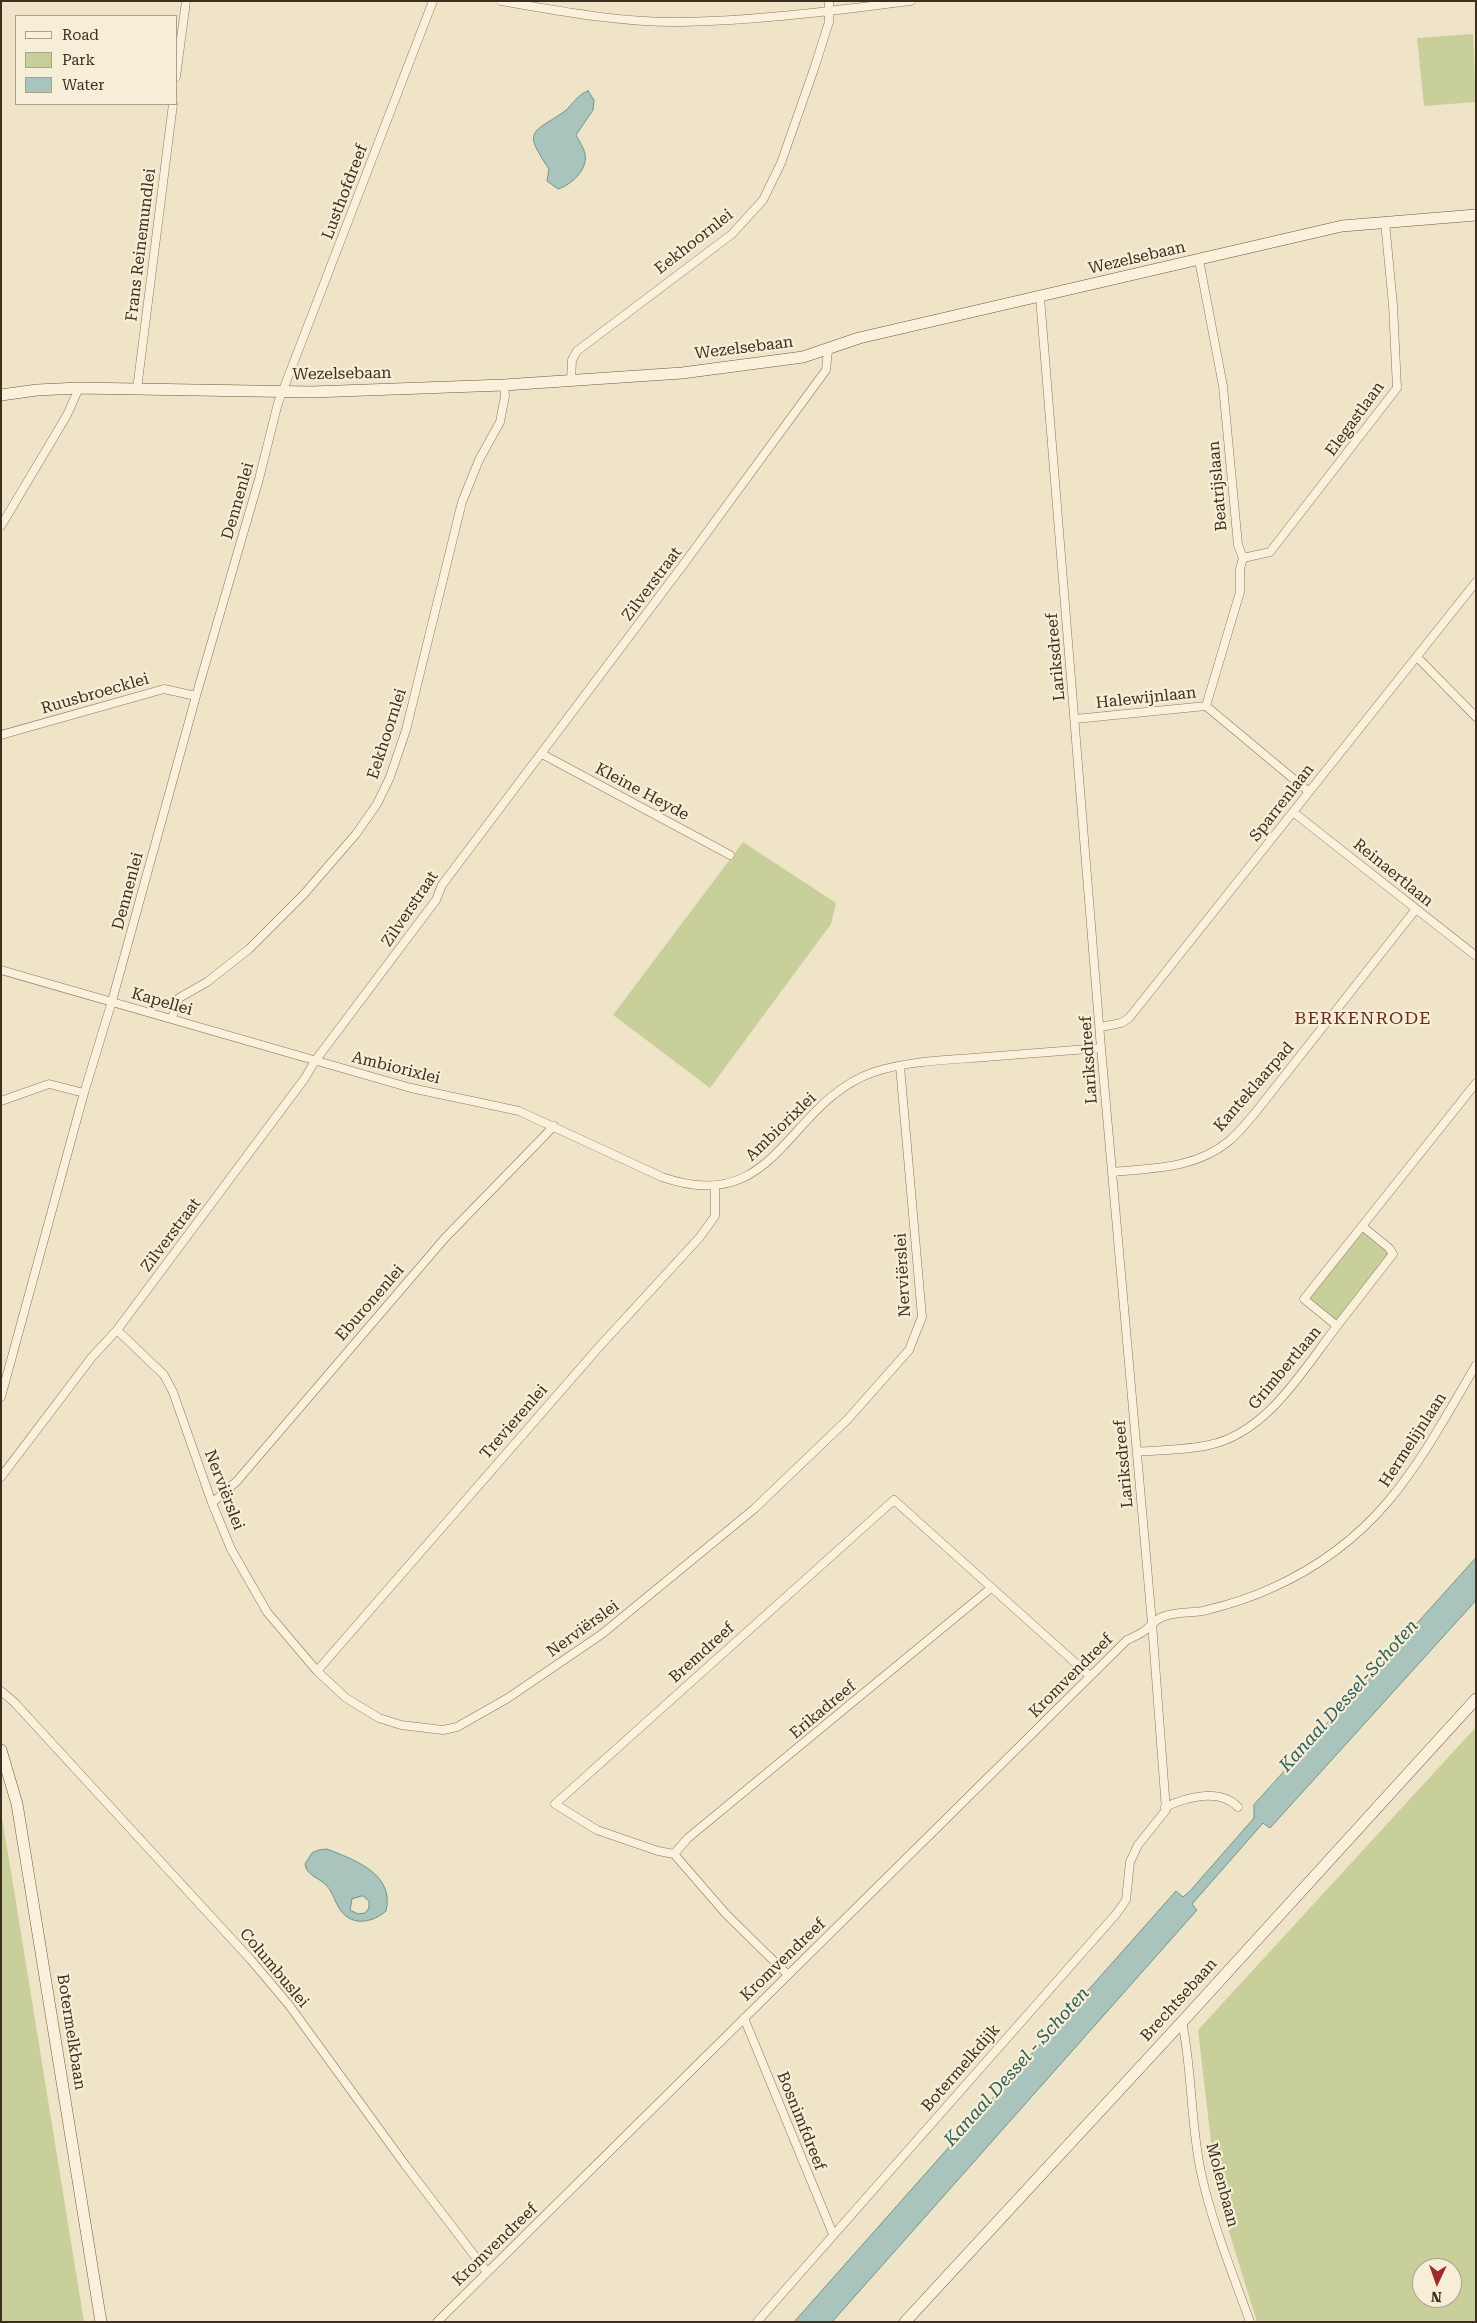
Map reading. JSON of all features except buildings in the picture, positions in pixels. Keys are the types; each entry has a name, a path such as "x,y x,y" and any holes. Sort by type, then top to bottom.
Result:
{"street":[{"path":"178,61 186,1"},
{"name":"Lusthofdreef","path":"283,392 433,1"},
{"path":"501,1 613,17 680,22 748,19 912,1"},
{"name":"Eekhoornlei","path":"571,381 572,360 577,351 732,234 763,200 781,163 814,69 829,22 829,1"},
{"name":"Frans Reinemundlei","path":"138,389 173,105"},
{"name":"Wezelsebaan","path":"1,396 37,390 79,388 283,392 504,385 682,373 803,357 859,338 1342,226 1476,215"},
{"name":"Elegastlaan","path":"1243,558 1270,552 1397,388 1385,222"},
{"name":"Beatrijslaan","path":"1199,260 1223,386 1238,545 1243,558 1240,569 1240,592 1206,706"},
{"name":"Lariksdreef","path":"1040,297 1056,509 1152,1623 1166,1807"},
{"name":"Zilverstraat","path":"1,1477 92,1357 117,1330 305,1078 315,1061 436,900 442,885 542,754 826,370 828,350"},
{"name":"Eekhoornlei","path":"172,1018 179,998 207,982 249,949 304,894 356,834 377,804 390,777 406,730 462,502 479,460 500,422 505,396 504,385"},
{"path":"1,526 67,415 79,388"},
{"name":"Dennenlei","path":"1,1398 84,1093 112,1001 196,696 259,479 278,403 283,392"},
{"name":"Sparrenlaan","path":"1101,1027 1121,1023 1129,1018 1476,582"},
{"path":"1417,657 1476,718"},
{"name":"Ruusbroecklei","path":"1,735 164,689 196,696"},
{"name":"Halewijnlaan","path":"1075,719 1206,706 1308,791"},
{"name":"Kleine Heyde","path":"542,754 730,856"},
{"name":"Reinaertlaan","path":"1293,812 1476,956"},
{"name":"Kanteklaarpad","path":"1112,1172 1177,1166 1209,1154 1229,1141 1255,1113 1416,909"},
{"name":"Kapellei","path":"1,970 315,1061"},
{"name":"Ambiorixlei","path":"315,1061 411,1088 519,1111 662,1177 683,1184 715,1187 740,1180 759,1170 826,1102 851,1083 874,1072 900,1066 1101,1048"},
{"name":"Nerviërslei","path":"117,1330 164,1375 173,1392 212,1503 231,1549 267,1612 317,1671 346,1698 379,1718 422,1729 443,1730 457,1727 508,1698 602,1634 754,1509 848,1419 909,1350 922,1317 900,1066"},
{"name":"Grimbertlaan","path":"1338,1326 1304,1299 1476,1083"},
{"path":"1,1101 48,1084 84,1093"},
{"name":"Eburonenlei","path":"212,1503 237,1481 445,1238 554,1126"},
{"name":"Trevierenlei","path":"317,1671 579,1369 700,1237 715,1216 715,1187"},
{"name":"Grimbertlaan","path":"1137,1452 1210,1445 1244,1431 1263,1417 1277,1403 1393,1254 1389,1248 1362,1226"},
{"name":"Hermelijnlaan","path":"1152,1623 1162,1617 1236,1603 1274,1587 1329,1557 1375,1516 1403,1484 1421,1459 1476,1365"},
{"name":"Bremdreef","path":"674,1854 658,1851 597,1830 554,1804 894,1500 1090,1676"},
{"name":"Erikadreef","path":"674,1854 688,1838 991,1588"},
{"name":"Kromvendreef","path":"437,2322 1090,1676 1127,1640 1142,1633 1152,1623"},
{"name":"Columbuslei","path":"1,1691 14,1702 264,1975 487,2272"},
{"name":"Brechtsebaan","path":"905,2322 1182,2022 1476,1699"},
{"name":"Botermelkbaan","path":"1,1750 17,1804 101,2322"},
{"path":"1166,1807 1184,1798 1208,1796 1231,1800 1238,1807"},
{"name":"Botermelkdijk","path":"757,2322 1117,1912 1126,1900 1130,1862 1134,1853 1138,1845 1166,1810 1166,1807"},
{"path":"674,1854 726,1914 788,1975"},
{"name":"Bosnimfdreef","path":"744,2018 833,2234"},
{"name":"Molenbaan","path":"1182,2022 1190,2062 1193,2126 1202,2177 1250,2322"}],"green space":[{"path":"1473,34 1476,102 1424,106 1417,38"},
{"path":"743,842 836,903 831,924 710,1088 613,1015"},
{"path":"1364,1232 1388,1251 1389,1254 1339,1320 1336,1320 1311,1300 1311,1295"},
{"path":"1476,1727 1476,2322 1257,2322 1217,2193 1198,2030"},
{"path":"1,1812 13,1884 84,2322 1,2322"}],"water":[{"path":"588,91 594,100 593,110 576,135 583,147 584,166 578,176 558,189 547,181 549,169 535,146 534,134 538,129 565,111 581,94"},
{"path":"1476,1558 1476,1600 1270,1828 1263,1823 1192,1904 1197,1910 832,2322 794,2322 1176,1891 1183,1897 1190,1891 1254,1818 1254,1805"},
{"path":"327,1849 349,1858 370,1870 385,1887 387,1898 386,1911 376,1918 364,1921 357,1921 346,1916 323,1882 310,1874 306,1868 305,1864 312,1853","holes":["363,1896 369,1901 369,1908 365,1913 358,1914 350,1910 352,1899"]}],"district":[{"name":"BERKENRODE","path":"1363,1019"}],"water label":[{"name":"Kanaal Dessel-Schoten","path":"1349,1696"},
{"name":"Kanaal Dessel - Schoten","path":"1017,2067"}]}
